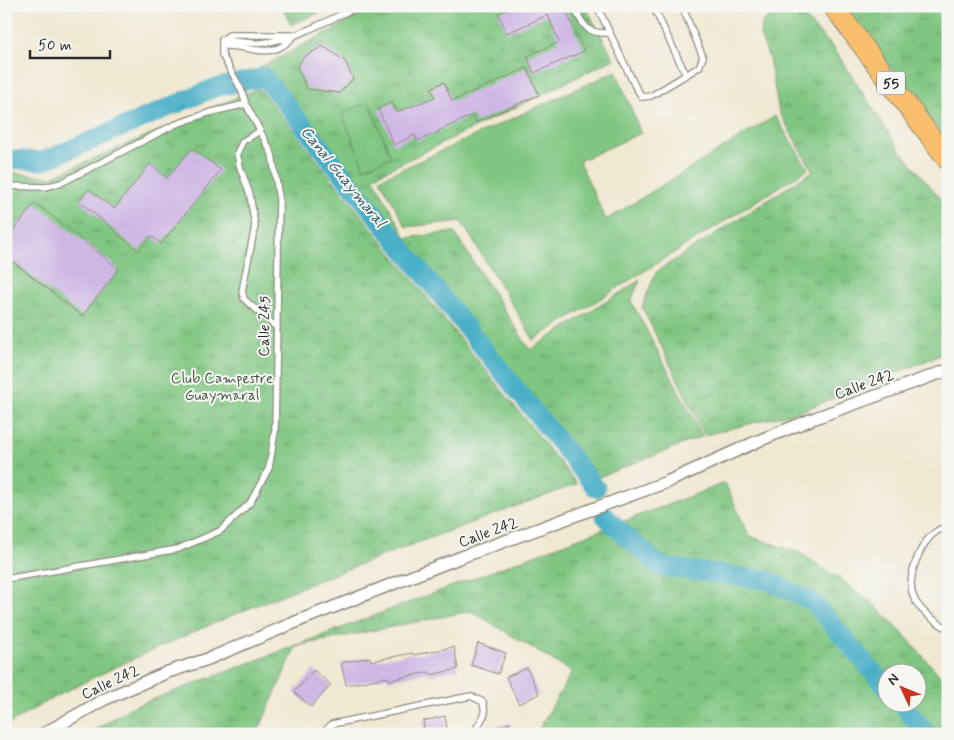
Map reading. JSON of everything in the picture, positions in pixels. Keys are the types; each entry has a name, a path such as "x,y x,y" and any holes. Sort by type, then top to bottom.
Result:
{"highway":[{"name":"55","path":"833,6 948,160"}],"street":[{"name":"Calle 242","path":"43,734 105,699 168,672 208,658 464,556 667,482 758,441 815,418 948,370"}],"lane":[{"path":"222,43 260,52 287,44 295,35 358,6"},
{"path":"573,6 583,25 595,34 610,33"},
{"path":"597,6 642,97 651,96 699,67 703,57 682,6"},
{"path":"653,6 686,75"},
{"path":"222,43 230,35 235,34 295,35"},
{"name":"Calle 245","path":"6,579 178,549 220,532 250,503 269,468 275,431 279,199 272,154 246,104 241,89 222,55 222,43"},
{"path":"6,186 45,187 61,183 174,125 208,113 246,104"},
{"path":"260,131 243,141 237,153 250,195 255,226 242,291 244,299 276,328"},
{"path":"948,527 937,531 928,539 921,550 911,579 911,590 918,605 932,619 948,629"},
{"path":"322,734 332,724 471,696 483,702 485,714 473,734"}],"green space":[{"path":"282,6 334,6 291,25"},
{"path":"378,6 585,6 614,59 373,177 406,238 454,232 530,350 640,280 631,301 703,436 584,483 259,68"},
{"path":"784,6 793,6 832,46 898,147 948,208 948,352 804,410 705,435 642,307 656,272 813,171 779,112 769,58 760,35 763,21"},
{"path":"843,6 948,6 948,143"},
{"path":"616,71 641,133 579,161 606,220 775,116 808,169 534,340 461,221 406,227 380,179"},
{"name":"Club Campestre Guaymaral","path":"259,88 577,484 378,557 231,616 92,678 6,726 6,172 51,177"},
{"path":"369,102 391,157 364,168 342,113"},
{"path":"725,483 749,536 800,553 876,606 948,685 948,734 536,734 572,672 471,611 296,646 257,734 89,734 130,708"}],"building":[{"path":"515,6 568,6 565,8 584,51 534,73 527,56 559,42 548,15 507,33 498,13"},
{"path":"323,46 345,61 353,79 339,93 307,89 297,67 304,57"},
{"path":"527,68 539,95 476,122 473,115 417,141 415,135 394,145 378,109 392,102 397,112 435,97 431,88 444,82 452,101"},
{"path":"192,148 221,170 161,244 151,236 139,251 79,201 89,189 114,209 150,164 167,178"},
{"path":"35,203 119,269 82,316 6,256 6,240"},
{"path":"478,643 506,653 498,674 471,665"},
{"path":"454,647 458,669 430,675 429,672 389,680 388,677 346,685 341,663 370,657 371,661 413,653 414,655"},
{"path":"527,668 539,694 519,704 506,677"},
{"path":"314,670 331,685 311,707 294,692"},
{"path":"445,716 448,734 425,734 423,721"},
{"path":"510,723 513,734 482,734 481,731"}],"waterway":[{"name":"Canal Guaymaral","path":"6,159 43,161 214,88 264,77 596,488"},
{"name":"Canal Guaymaral","path":"605,516 662,567 767,580 813,602 876,675"},
{"name":"Canal Guaymaral","path":"908,712 927,734"}]}
